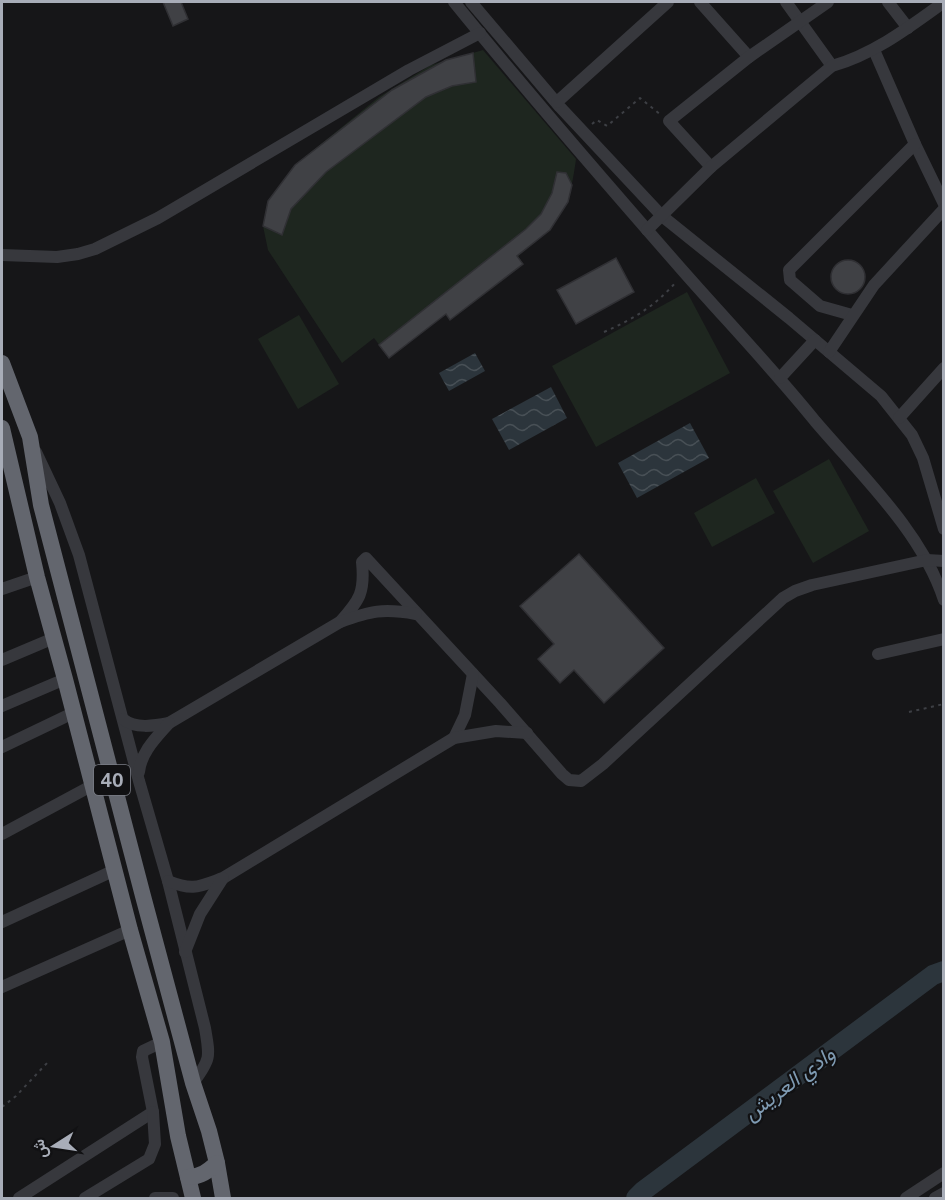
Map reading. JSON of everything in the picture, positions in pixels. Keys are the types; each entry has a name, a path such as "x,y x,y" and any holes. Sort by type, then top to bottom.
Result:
{"highway":[{"name":"40","path":"2,363 30,437 41,505 193,1083 209,1131 223,1198"},
{"name":"40","path":"2,428 37,577 130,930 162,1042 178,1136 193,1198"},
{"path":"20,509 41,505"},
{"path":"123,903 143,896"},
{"path":"178,1136 187,1130 209,1131"},
{"path":"188,1177 207,1172 217,1163"}],"street":[{"path":"453,2 647,230 873,486 927,560 944,600"},
{"path":"471,2 557,102 662,216 881,396 912,435 923,458 944,529"},
{"path":"557,102 668,2"},
{"path":"700,2 749,57"},
{"path":"786,2 832,66"},
{"path":"711,167 669,121 749,57 828,2"},
{"path":"888,2 908,28"},
{"path":"647,230 711,167 832,66 857,59 873,50 944,2"},
{"path":"2,255 57,256 78,254 95,249 158,218 409,70 480,33"},
{"path":"873,50 944,204"},
{"path":"852,315 820,306 790,280 789,270 915,144"},
{"path":"829,352 852,315 886,271 944,209"},
{"path":"780,378 815,340"},
{"path":"899,418 944,368"},
{"path":"30,437 60,503 79,555 168,881 209,1052 206,1065 193,1083"},
{"path":"2,472 15,488"},
{"path":"340,622 361,595 363,589 362,562 366,558 569,780 585,779 783,598 812,585 927,560 944,561"},
{"path":"2,589 37,577"},
{"path":"139,780 140,762 153,741 169,723 340,622 363,614 385,610 416,614"},
{"path":"2,660 54,638"},
{"path":"878,654 944,639"},
{"path":"454,738 465,715 473,674"},
{"path":"2,706 65,679"},
{"path":"2,747 73,713"},
{"path":"123,719 126,722 144,726 169,723"},
{"path":"168,881 185,888 200,886 223,878 454,738 496,731 527,733"},
{"path":"2,834 93,785"},
{"path":"2,922 115,870"},
{"path":"185,952 200,914 223,878"},
{"path":"2,987 130,930"},
{"path":"85,1198 149,1159 155,1144 153,1112 142,1057 143,1051 162,1042"},
{"path":"19,1198 153,1112"},
{"path":"906,1198 944,1173"},
{"path":"155,1198 174,1198"}],"path":[{"path":"583,131 597,120 607,126 640,98 669,121"},
{"path":"604,332 639,316 662,298 684,272"},
{"path":"909,712 944,704"},
{"path":"2,1107 16,1096 48,1062"}],"shaded area":[{"path":"483,50 576,159 570,192 565,204 553,225 518,256 523,264 450,320 445,314 389,358 374,338 342,363 268,250 263,226 268,201 295,165 379,97 431,65"},
{"path":"687,292 730,373 596,447 552,366"},
{"path":"299,315 339,384 298,409 258,339"},
{"path":"829,459 869,531 813,563 773,491"},
{"path":"756,478 775,513 712,547 694,513"}],"water":[{"path":"475,353 485,371 449,391 439,373"},
{"path":"551,387 567,418 509,450 492,419"},
{"path":"690,423 709,458 637,498 618,463"}],"building":[{"path":"163,2 181,2 188,19 173,26"},
{"path":"473,53 476,82 452,86 426,97 326,172 291,209 282,235 263,226 268,201 295,165 392,90 446,60"},
{"path":"557,172 566,173 572,185 568,202 550,230 517,256 523,264 450,320 446,314 389,358 379,345 526,229 541,214 552,193"},
{"path":"616,258 634,292 576,324 557,290"},
{"path":"848,260 860,265 865,277 860,289 848,294 836,289 831,277 836,265"},
{"path":"579,554 664,648 604,703 574,670 560,683 538,659 554,644 520,606"}],"waterway":[{"name":"وادي العريش","path":"636,1198 933,975 944,971"}]}
